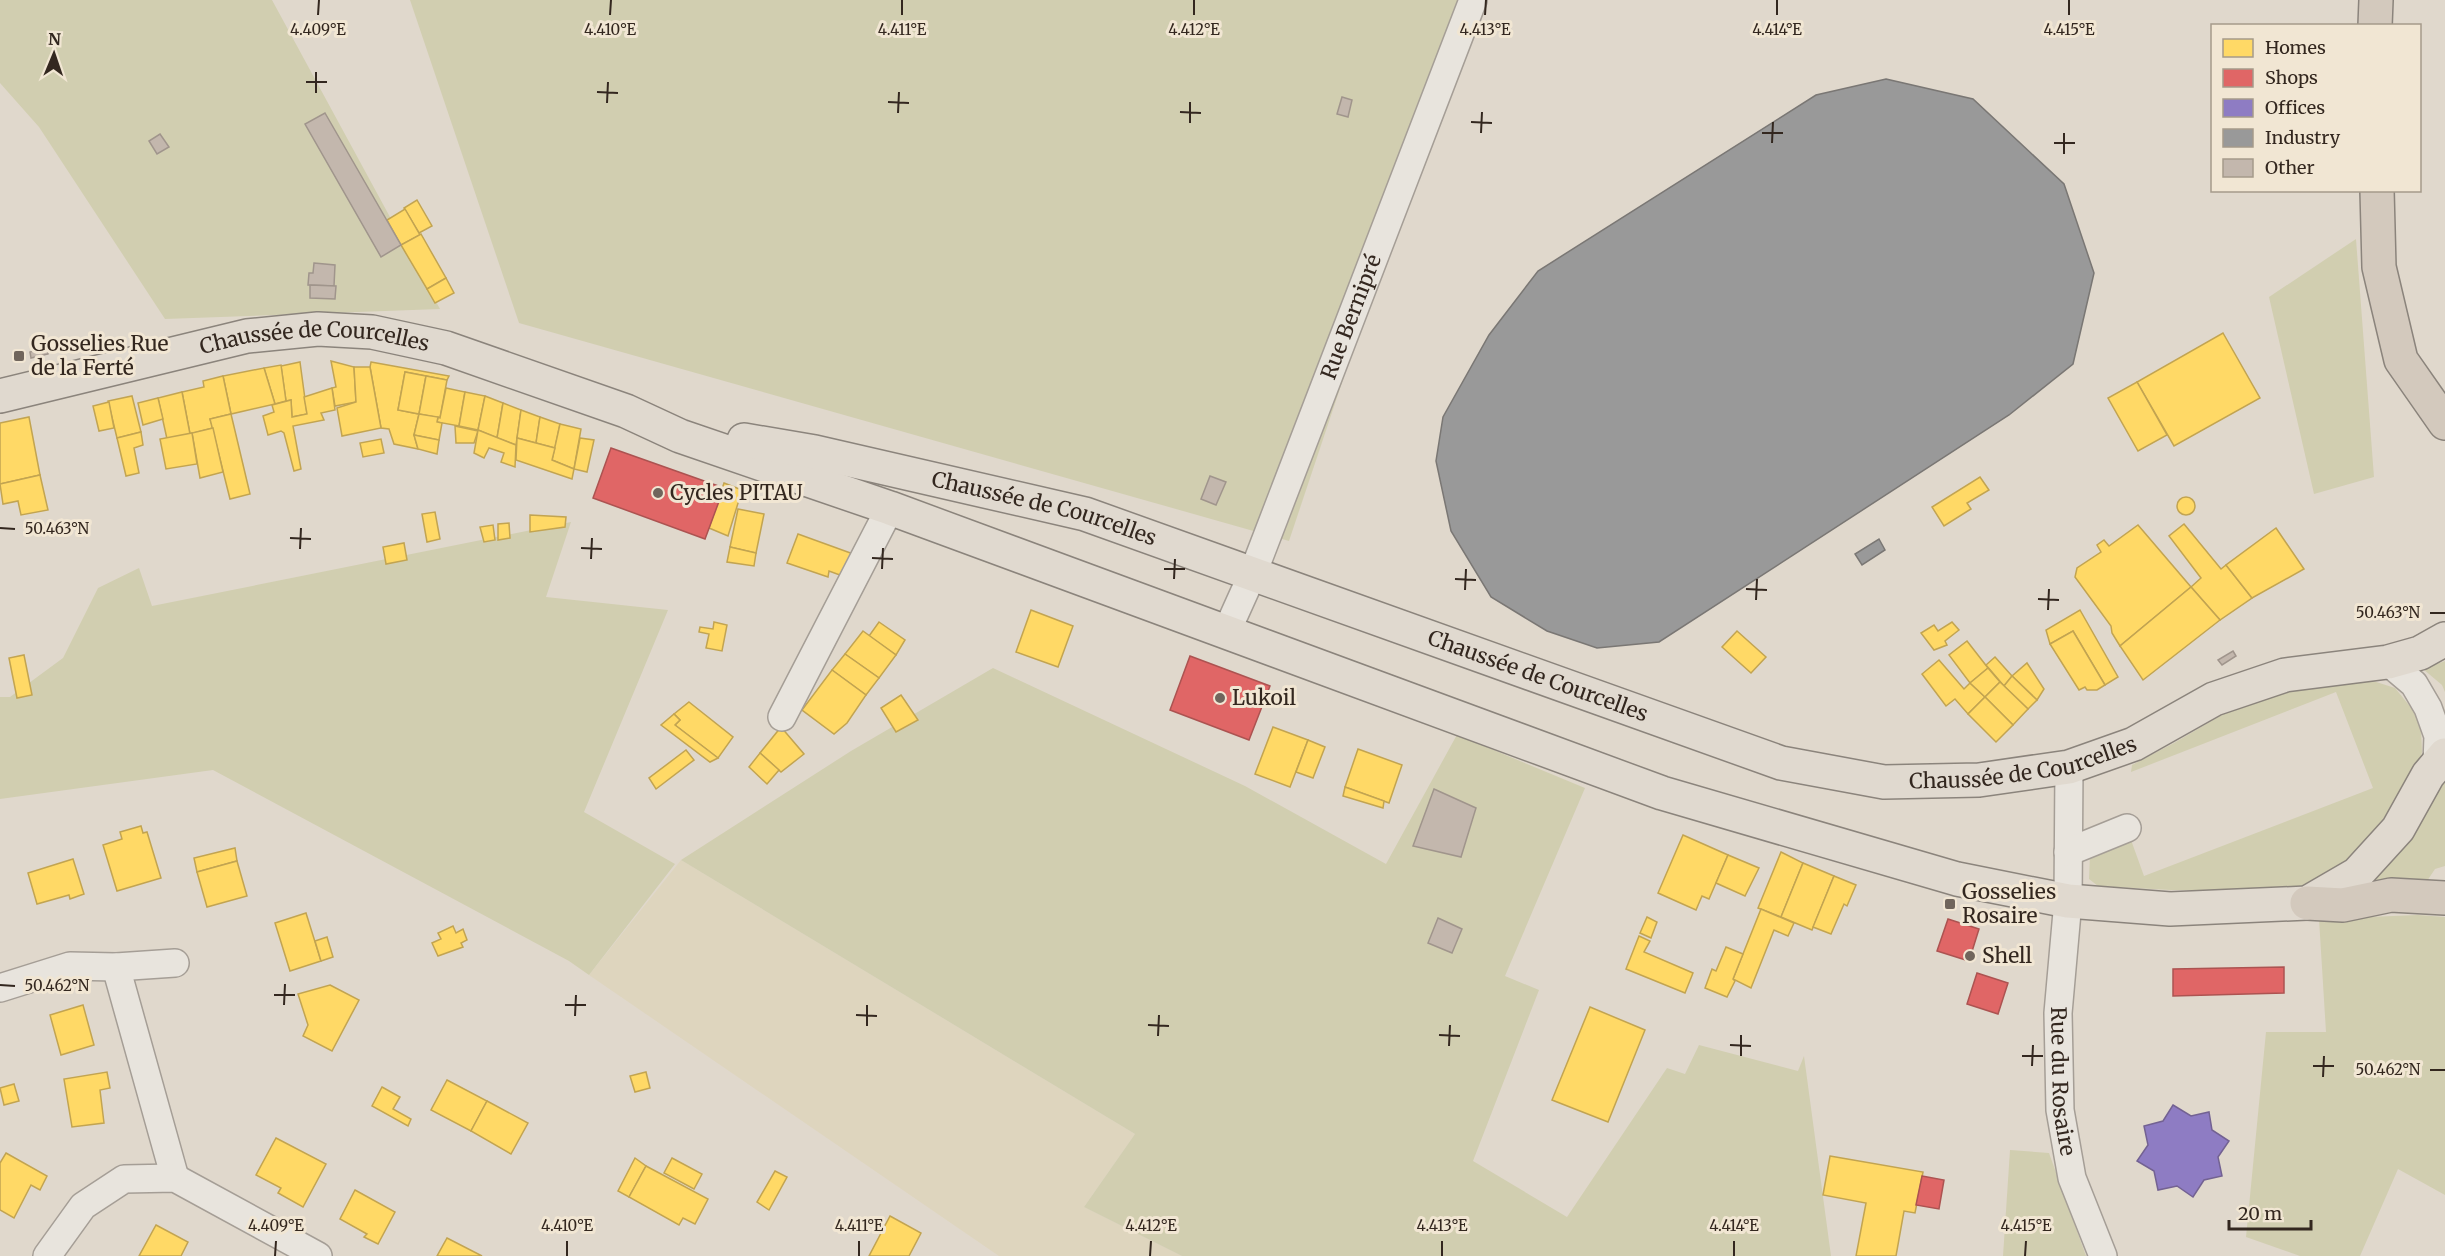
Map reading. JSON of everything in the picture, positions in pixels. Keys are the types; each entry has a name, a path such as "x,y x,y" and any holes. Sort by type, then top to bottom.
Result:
{"highway":[{"path":"2375,24 2376,0"},
{"path":"2377,192 2379,267 2401,360 2445,423"},
{"path":"2307,903 2343,905 2391,895 2445,898"}],"main road":[{"name":"Chaussée de Courcelles","path":"0,396 247,336 318,329 372,332 446,348 626,411 680,436 890,508 1662,793 1957,879 2068,901 2170,909 2307,903 2357,874 2398,829 2428,775 2441,759"},
{"name":"Chaussée de Courcelles","path":"626,411 685,423 752,442 814,452 1084,514 1781,763 1884,782 1979,780 2069,767 2134,744 2214,699 2285,675 2388,662 2420,653 2445,639"},
{"path":"890,508 898,491 912,474"}],"street":[{"name":"Rue Bernipré","path":"1227,633 1253,573 1473,0"},
{"path":"782,717 890,508"},
{"path":"2388,662 2414,684 2428,708 2438,736 2441,759"},
{"name":"Rue du Rosaire","path":"2069,767 2068,901 2058,1012 2060,1110 2072,1178 2103,1256"},
{"path":"2068,852 2127,828"},
{"path":"0,988 70,966 116,967 175,963"},
{"path":"116,967 175,1178"},
{"path":"47,1256 83,1206 124,1179 175,1178 318,1256"}],"shaded area":[{"path":"0,0 272,0 440,309 165,319 39,127 0,83"},
{"path":"410,0 1470,0 1289,541 519,323"},
{"path":"2356,239 2374,477 2314,494 2269,297"},
{"path":"571,522 546,597 668,610 584,812 675,864 589,975 569,961 213,770 0,799 0,697 10,697 63,658 98,588 139,568 152,606"},
{"path":"2445,661 2445,692 2442,685 2423,669"},
{"path":"993,668 1245,786 1386,864 1459,731 1484,746 1585,788 1505,976 1539,990 1473,1161 1567,1217 1667,1068 1685,1074 1699,1045 1798,1071 1804,1056 1831,1256 1182,1256 1084,1207 1135,1134 681,860 851,751"},
{"path":"2370,680 2395,688 2413,710 2421,728 2422,752 2417,773 2381,829 2359,854 2312,885 2273,890 2171,890 2098,886 2089,879 2090,855 2131,840 2144,876 2373,788 2336,692 2131,772 2132,765 2232,709 2286,690"},
{"path":"2445,778 2445,866 2435,869 2427,881 2375,884 2372,878"},
{"path":"681,860 1135,1134 1084,1207 1182,1256 999,1256 589,975"},
{"path":"2418,915 2445,917 2445,1195 2398,1169 2360,1256 2300,1256 2246,1237 2266,1032 2326,1032 2319,919"},
{"path":"2010,1150 2049,1153 2086,1256 2003,1256"}],"building: Homes":[{"path":"417,200 432,226 419,233 404,208"},
{"path":"405,209 420,235 401,245 387,220"},
{"path":"421,234 446,278 427,289 401,245"},
{"path":"446,278 454,293 435,303 427,289"},
{"path":"2223,333 2260,398 2174,446 2137,382"},
{"path":"331,361 354,367 356,402 335,406 332,388 336,387"},
{"path":"300,362 307,414 292,417 291,400 286,401 281,366"},
{"path":"371,362 449,376 447,380 405,372 398,410 419,414 414,435 418,449 394,444 389,429 381,428"},
{"path":"281,365 286,401 275,404 264,368"},
{"path":"354,367 370,367 381,428 342,436 337,408 356,402"},
{"path":"264,368 275,404 231,414 223,376"},
{"path":"405,372 426,376 419,414 398,410"},
{"path":"223,376 231,414 210,419 213,428 190,434 182,392 204,387 203,381"},
{"path":"426,376 447,380 440,418 419,414"},
{"path":"2137,382 2167,435 2138,451 2108,398"},
{"path":"332,388 335,410 321,413 324,420 293,426 301,469 294,471 284,433 281,431 268,435 263,416 274,412 272,405 291,400 292,417 307,414 304,397"},
{"path":"446,388 465,392 459,426 437,422 438,417 440,418"},
{"path":"182,392 190,434 167,439 158,398"},
{"path":"465,392 485,396 478,430 459,426"},
{"path":"132,396 141,432 117,438 108,401"},
{"path":"485,396 503,403 497,438 478,430"},
{"path":"158,398 163,419 143,425 138,403"},
{"path":"109,402 114,428 99,431 93,406"},
{"path":"503,403 521,410 516,445 497,438"},
{"path":"521,410 540,417 536,443 517,438"},
{"path":"231,414 250,494 230,499 210,419"},
{"path":"419,414 438,417 437,422 442,423 439,440 414,435"},
{"path":"29,417 40,475 0,484 0,423"},
{"path":"540,417 560,424 555,448 536,443"},
{"path":"560,424 581,429 574,469 552,460"},
{"path":"455,426 478,431 474,443 456,443"},
{"path":"213,428 223,472 200,478 192,433"},
{"path":"478,430 516,445 515,467 501,462 504,453 489,448 484,458 474,453"},
{"path":"141,432 143,445 134,448 139,473 126,476 117,438"},
{"path":"192,433 197,464 166,469 160,439"},
{"path":"414,435 439,440 437,454 418,449"},
{"path":"517,438 555,448 552,460 574,469 572,479 516,460"},
{"path":"580,438 594,440 587,472 574,469"},
{"path":"381,439 384,453 363,457 360,443"},
{"path":"40,475 48,510 21,515 18,501 3,504 0,484"},
{"path":"1980,477 1989,490 1967,503 1971,509 1944,526 1932,507"},
{"path":"724,483 742,490 728,536 709,528"},
{"path":"2186,497 2192,500 2195,506 2192,512 2186,515 2180,512 2177,506 2180,500"},
{"path":"738,509 764,514 756,553 730,547"},
{"path":"435,512 440,539 427,542 422,514"},
{"path":"530,515 566,517 565,527 530,532"},
{"path":"509,523 510,538 498,540 498,524"},
{"path":"2184,524 2221,569 2226,565 2252,598 2220,620 2191,587 2201,578 2169,536"},
{"path":"493,525 495,540 484,542 480,527"},
{"path":"2138,525 2191,587 2120,646 2112,633 2111,626 2075,577 2077,568 2101,552 2097,545 2104,540 2109,546"},
{"path":"2276,528 2304,569 2252,598 2226,565"},
{"path":"798,534 856,555 848,578 829,571 828,577 787,563"},
{"path":"404,543 407,560 386,564 383,547"},
{"path":"730,547 756,553 754,566 727,562"},
{"path":"2191,587 2220,620 2143,680 2120,646"},
{"path":"1031,610 1073,626 1058,667 1016,652"},
{"path":"2080,610 2118,677 2105,685 2073,631 2050,644 2046,630"},
{"path":"714,622 727,625 722,651 706,648 709,634 699,632 700,627 713,629"},
{"path":"879,622 905,640 896,655 869,636"},
{"path":"1952,622 1959,630 1945,641 1947,645 1934,650 1921,633 1934,625 1938,631"},
{"path":"863,631 896,655 879,678 845,654"},
{"path":"1737,631 1766,657 1751,673 1722,647"},
{"path":"2073,631 2105,685 2097,690 2087,690 2085,687 2079,690 2050,644"},
{"path":"1967,641 1988,668 1970,683 1949,655"},
{"path":"845,654 879,678 866,695 832,670"},
{"path":"24,655 32,695 17,698 9,658"},
{"path":"1995,657 2012,676 2004,686 1986,665"},
{"path":"1939,660 1964,689 1970,683 1985,697 1968,714 1955,699 1946,706 1922,674"},
{"path":"2027,663 2044,689 2037,700 2012,676"},
{"path":"1988,668 2000,682 1985,697 1970,683"},
{"path":"832,670 866,695 847,723 834,734 802,710"},
{"path":"2012,676 2037,700 2028,709 2004,686"},
{"path":"2000,682 2028,709 2013,725 1985,697"},
{"path":"901,695 918,720 896,732 881,708"},
{"path":"1985,697 2013,725 1996,742 1968,714"},
{"path":"689,702 733,737 718,758 675,725 680,720 674,714"},
{"path":"674,714 680,720 675,725 718,758 710,762 661,725"},
{"path":"781,727 804,754 781,772 760,753"},
{"path":"1273,727 1308,740 1290,787 1255,774"},
{"path":"1308,740 1325,747 1313,778 1296,772"},
{"path":"1358,749 1402,765 1389,803 1345,787"},
{"path":"686,750 694,760 656,789 649,778"},
{"path":"760,753 779,770 767,784 749,767"},
{"path":"1345,787 1384,801 1383,808 1343,796"},
{"path":"141,826 143,833 147,832 161,878 117,891 103,845 122,839 120,832"},
{"path":"1683,835 1728,855 1709,899 1702,896 1696,910 1658,893"},
{"path":"235,848 237,861 197,872 194,858"},
{"path":"1781,852 1803,863 1781,917 1758,908"},
{"path":"1728,855 1759,868 1745,896 1716,883"},
{"path":"73,859 84,894 70,899 69,895 37,904 28,873"},
{"path":"237,861 247,896 207,907 197,872"},
{"path":"1803,863 1834,876 1812,930 1781,917"},
{"path":"1834,876 1856,885 1847,906 1844,904 1831,934 1813,927"},
{"path":"1761,909 1794,923 1788,936 1774,930 1751,988 1733,979"},
{"path":"306,913 321,961 290,971 275,923"},
{"path":"1647,917 1657,922 1651,938 1640,933"},
{"path":"453,926 456,933 463,929 467,940 461,943 463,947 438,956 432,943 441,939 438,933"},
{"path":"1639,936 1650,941 1644,952 1693,973 1685,993 1626,969"},
{"path":"327,937 333,957 321,961 315,941"},
{"path":"1726,947 1743,954 1733,979 1735,981 1727,997 1705,988 1712,969 1716,971"},
{"path":"330,985 359,1000 332,1051 303,1036 308,1025 298,994"},
{"path":"83,1005 94,1045 61,1055 50,1015"},
{"path":"1590,1007 1645,1030 1608,1122 1552,1100"},
{"path":"107,1072 110,1088 100,1090 104,1123 72,1127 64,1079"},
{"path":"646,1072 650,1088 635,1092 630,1076"},
{"path":"447,1080 487,1101 471,1131 431,1110"},
{"path":"14,1084 19,1101 4,1105 0,1088"},
{"path":"382,1087 400,1097 393,1109 411,1119 408,1126 372,1106"},
{"path":"487,1101 528,1123 511,1154 471,1131"},
{"path":"276,1138 326,1164 303,1207 278,1193 281,1188 256,1175"},
{"path":"6,1153 47,1176 40,1190 31,1185 14,1218 0,1210 0,1163"},
{"path":"1830,1156 1923,1172 1915,1213 1904,1211 1896,1256 1856,1256 1866,1203 1823,1195"},
{"path":"635,1158 646,1166 629,1197 618,1191"},
{"path":"672,1158 702,1174 694,1189 664,1173"},
{"path":"646,1166 708,1199 695,1224 683,1218 679,1225 629,1197"},
{"path":"775,1171 787,1177 769,1210 757,1202"},
{"path":"355,1190 395,1212 378,1244 364,1237 367,1234 340,1219"},
{"path":"890,1216 921,1233 909,1256 869,1256"},
{"path":"156,1225 188,1242 181,1256 139,1256"},
{"path":"447,1238 482,1256 437,1256"}],"building: Shops":[{"name":"Cycles PITAU","path":"611,448 724,488 705,539 593,498"},
{"name":"Lukoil","path":"1190,656 1270,686 1249,740 1170,710"},
{"path":"1948,919 1979,929 1969,961 1937,951"},
{"path":"2284,967 2284,993 2173,996 2173,969"},
{"path":"1977,973 2008,983 1998,1014 1967,1004"},
{"path":"1922,1176 1944,1180 1939,1209 1916,1205"}],"building: Offices":[{"path":"2173,1105 2191,1116 2209,1112 2212,1130 2229,1141 2218,1157 2222,1176 2204,1180 2193,1197 2177,1186 2158,1190 2154,1171 2137,1161 2148,1145 2144,1126 2163,1121"}],"building: Industry":[{"path":"1886,79 1973,99 2064,184 2094,273 2073,364 2009,415 1659,642 1597,648 1547,631 1491,597 1451,531 1436,461 1443,417 1489,335 1538,271 1816,95"},
{"path":"1879,539 1885,550 1862,565 1855,554"}],"building: Other":[{"path":"1342,97 1352,100 1348,117 1337,114"},
{"path":"325,113 401,245 381,257 305,124"},
{"path":"160,134 169,147 157,154 149,141"},
{"path":"314,263 335,265 334,286 308,285 309,273 313,273"},
{"path":"310,285 336,286 335,299 310,298"},
{"path":"47,347 48,354 31,358 30,352"},
{"path":"1210,476 1226,482 1216,505 1201,499"},
{"path":"2233,651 2236,656 2222,665 2218,660"},
{"path":"1434,789 1476,808 1461,857 1413,846"},
{"path":"1438,918 1462,929 1452,953 1428,943"}],"place":[{"name":"Gosselies Rue de la Ferté","path":"19,356"},
{"name":"Cycles PITAU","path":"658,493"},
{"name":"Lukoil","path":"1220,698"},
{"name":"Gosselies Rosaire","path":"1950,904"},
{"name":"Shell","path":"1970,956"}]}
